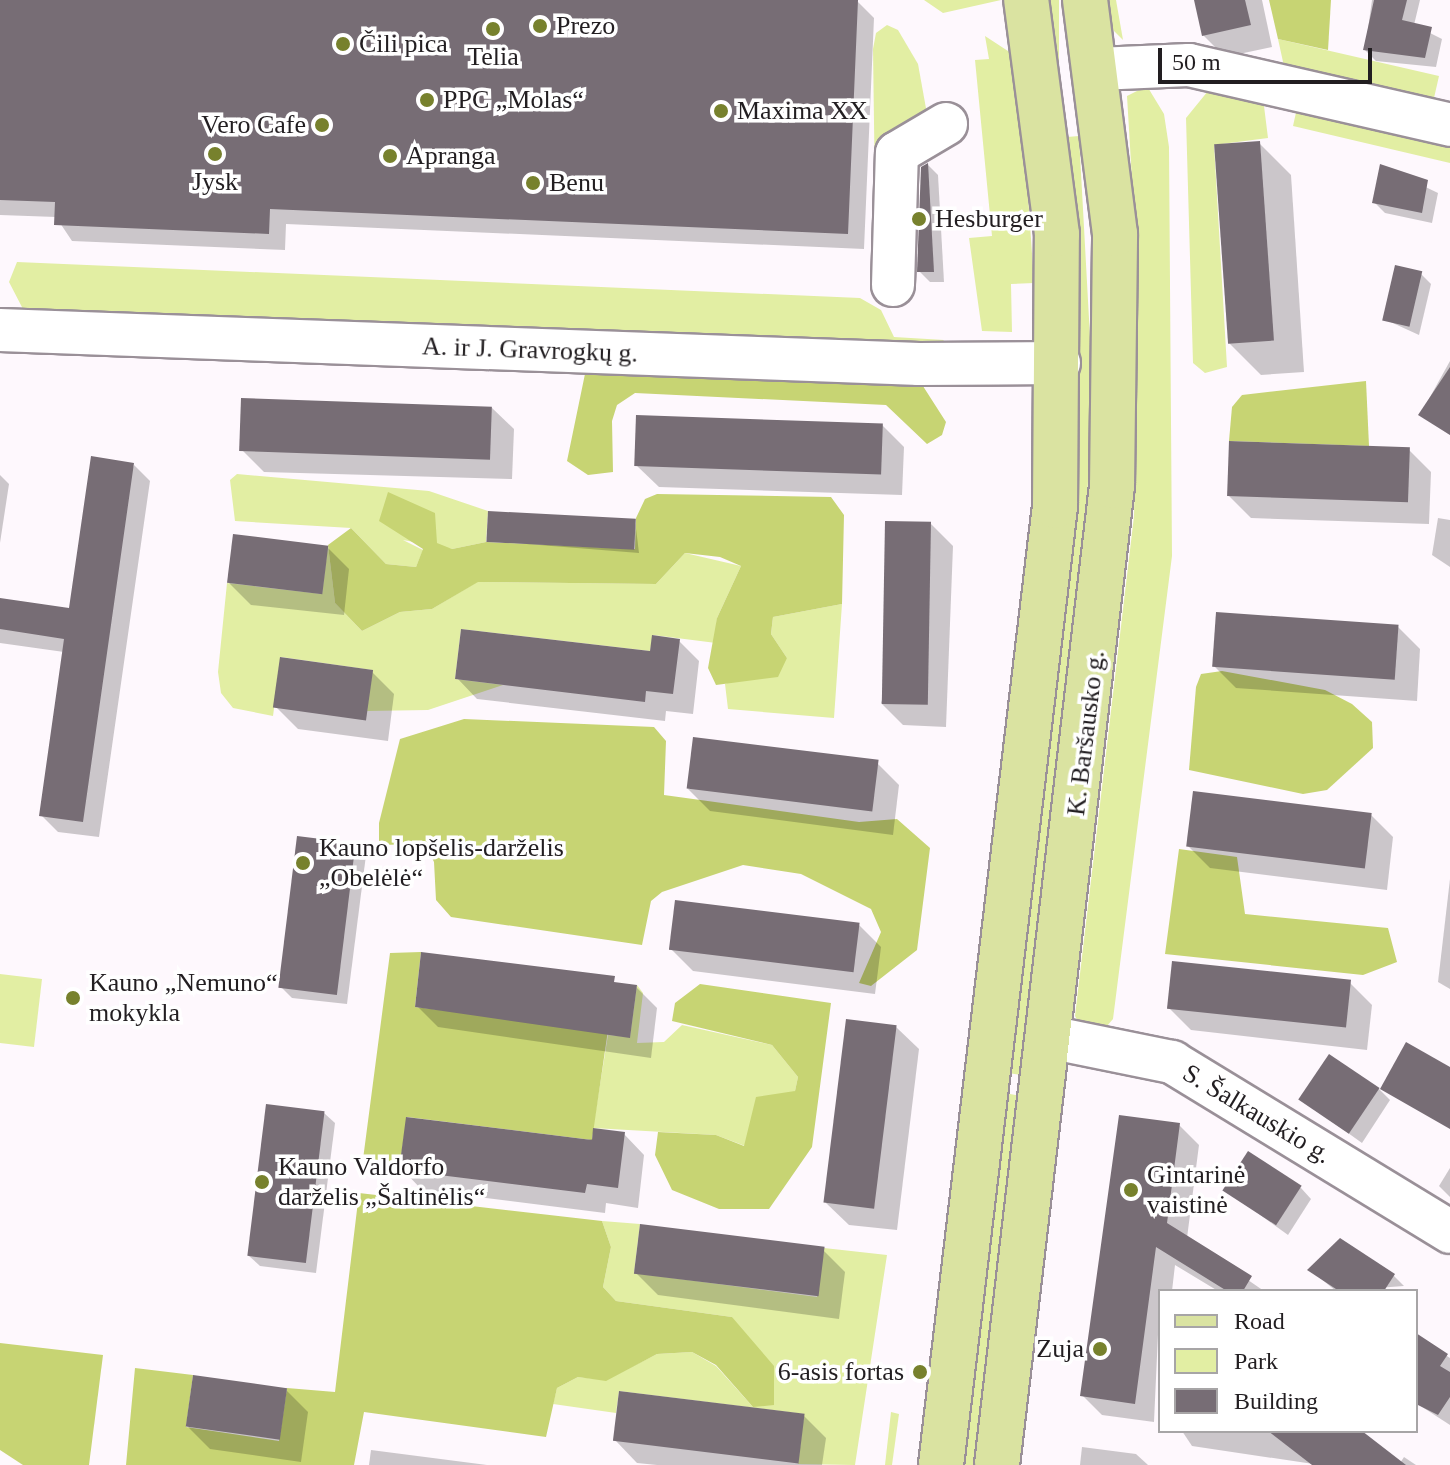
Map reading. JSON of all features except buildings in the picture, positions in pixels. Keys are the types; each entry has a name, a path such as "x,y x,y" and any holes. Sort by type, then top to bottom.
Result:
{"main road":[{"path":"941,1465 1055,506 1059,363 1057,234 1026,0"},
{"name":"K. Baršausko g.","path":"997,1465 1049,1037 1115,443 1115,234 1097,69 1085,0"}],"street":[{"path":"1097,69 1189,65 1448,113"},
{"path":"893,285 897,153 946,124"},
{"name":"A. ir J. Gravrogkų g.","path":"0,330 919,364 1059,363"},
{"name":"S. Šalkauskio g.","path":"1049,1037 1172,1062 1450,1232"}],"green space":[{"path":"924,0 1001,0 943,13"},
{"path":"1046,0 1059,0 1059,104 1046,104"},
{"path":"1107,0 1116,0 1123,40 1113,30"},
{"path":"1269,0 1331,0 1328,50 1278,39"},
{"path":"887,25 898,30 918,64 929,125 876,268 873,49 876,33"},
{"path":"985,36 1011,53 1023,121 1034,283 1011,284 1012,332 982,331 969,238 992,236 975,60 989,59"},
{"path":"1278,39 1439,76 1434,98 1285,71"},
{"path":"1147,86 1164,114 1169,147 1172,556 1113,1019 1106,1027 1082,1028 1075,1016 1134,516 1138,281 1127,96"},
{"path":"1208,91 1263,98 1268,138 1214,145 1227,367 1205,373 1193,363 1186,118"},
{"path":"1297,108 1450,139 1450,163 1293,126"},
{"path":"1079,136 1093,392 1084,553 1022,1075 1008,1073 1079,436 1067,137"},
{"path":"17,262 860,298 881,310 894,337 944,340 939,346 24,311 9,282"},
{"path":"586,369 921,383 946,422 942,435 927,444 886,405 635,393 617,405 612,421 613,472 588,475 567,461"},
{"path":"1366,381 1369,446 1229,441 1232,407 1242,395"},
{"path":"237,474 429,491 488,511 486,542 452,549 403,540 423,550 416,567 386,564 351,528 235,521 230,480"},
{"path":"388,492 435,513 437,543 452,549 486,542 635,549 636,518 645,499 657,494 831,497 844,515 842,604 773,617 771,634 787,658 778,677 716,685 708,668 717,618 741,566 720,557 685,553 656,584 478,582 432,609 400,612 362,631 335,603 328,545 351,528 386,564 416,567 423,549 379,521"},
{"path":"328,545 335,603 362,631 400,612 432,609 477,582 656,584 685,553 741,566 717,618 716,643 653,635 650,651 461,629 455,679 503,685 428,710 367,711 372,670 281,657 273,716 233,708 221,693 218,672 227,583 322,594"},
{"path":"842,604 834,718 728,709 725,684 787,658 771,634 773,617"},
{"path":"1222,671 1325,690 1352,704 1372,722 1373,748 1327,790 1303,794 1189,770 1196,687 1201,674"},
{"path":"464,719 654,727 666,741 664,795 859,822 897,819 930,848 917,950 871,986 859,983 881,932 871,909 801,874 743,865 662,892 651,901 642,945 451,917 436,900 434,862 425,844 379,845 379,823 400,739"},
{"path":"1179,849 1237,857 1245,914 1388,928 1397,962 1363,975 1165,954"},
{"path":"421,952 415,1007 608,1030 592,1140 407,1117 399,1170 362,1167 390,953"},
{"path":"0,974 42,979 34,1047 0,1043"},
{"path":"700,984 831,1003 812,1147 769,1209 719,1209 672,1190 655,1155 658,1132 716,1135 744,1146 756,1097 795,1091 798,1077 772,1045 672,1021 675,1003"},
{"path":"637,985 643,993 637,1043 664,1042 682,1025 772,1045 798,1077 795,1091 750,1127 745,1146 716,1135 593,1128 608,1035 630,1037"},
{"path":"1005,1093 1020,1096 974,1465 961,1465"},
{"path":"359,1193 602,1221 611,1247 603,1287 616,1301 732,1317 774,1366 774,1405 753,1407 716,1365 692,1352 657,1354 606,1381 578,1377 557,1388 546,1437 364,1412 354,1465 126,1465 135,1368 193,1375 186,1427 279,1441 287,1388 335,1392"},
{"path":"602,1221 640,1224 634,1273 817,1297 824,1248 887,1255 855,1465 798,1464 804,1414 619,1391 616,1413 553,1404 557,1388 578,1377 606,1380 657,1354 692,1352 716,1366 753,1407 732,1317 616,1301 603,1287 611,1247"},
{"path":"0,1343 103,1355 89,1465 23,1465 0,1450"},
{"path":"891,1412 899,1414 892,1465 885,1465"}],"place":[{"name":"Prezo","path":"540,26"},
{"name":"Telia","path":"493,29"},
{"name":"Čili pica","path":"343,44"},
{"name":"PPC „Molas“","path":"427,100"},
{"name":"Maxima XX","path":"721,111"},
{"name":"Vero Cafe","path":"322,125"},
{"name":"Jysk","path":"215,154"},
{"name":"Apranga","path":"390,156"},
{"name":"Benu","path":"533,183"},
{"name":"Hesburger","path":"919,219"},
{"name":"Kauno lopšelis-darželis „Obelėlė“","path":"303,863"},
{"name":"Kauno „Nemuno“ mokykla","path":"73,998"},
{"name":"Kauno Valdorfo darželis „Šaltinėlis“","path":"262,1182"},
{"name":"Gintarinė vaistinė","path":"1131,1190"},
{"name":"Zuja","path":"1100,1349"},
{"name":"6-asis fortas","path":"920,1372"}]}
